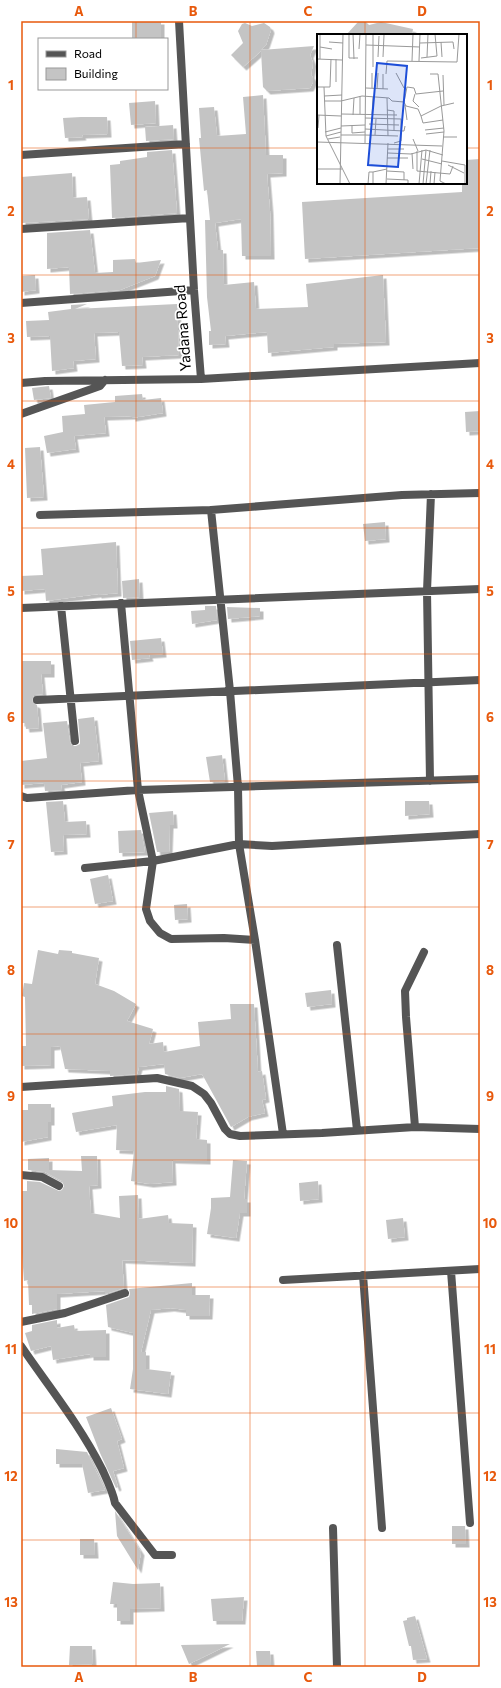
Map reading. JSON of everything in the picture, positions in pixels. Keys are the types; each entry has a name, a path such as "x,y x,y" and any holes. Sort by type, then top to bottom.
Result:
{"street":[{"name":"Yadana Road","path":"179,21 194,290 201,379 480,363"},
{"path":"21,155 186,144"},
{"path":"21,229 190,218"},
{"path":"21,303 194,290"},
{"path":"21,383 44,381 201,379"},
{"path":"21,414 100,386 105,380"},
{"path":"40,515 211,510 431,494 480,493"},
{"path":"430,781 427,591 431,494"},
{"path":"211,510 230,691 238,787 239,844 255,940 283,1134"},
{"path":"21,608 220,598 480,589"},
{"path":"121,603 138,790 153,861 146,909 150,921 160,933 171,939 224,938 255,940"},
{"path":"61,606 75,742"},
{"path":"36,700 480,680"},
{"path":"21,796 27,798 138,790 480,779"},
{"path":"84,868 153,861 239,844 272,846 480,834"},
{"path":"337,945 357,1130"},
{"path":"415,1127 405,991 424,952"},
{"path":"21,1087 157,1078 177,1082 192,1086 204,1094 211,1103 225,1129 230,1134 240,1136 415,1127 480,1129"},
{"path":"21,1175 34,1175 42,1177 59,1186"},
{"path":"284,1280 480,1269"},
{"path":"451,1271 470,1523"},
{"path":"363,1275 382,1528"},
{"path":"21,1322 65,1313 125,1293"},
{"path":"21,1346 89,1443 115,1503 155,1555 172,1555"},
{"path":"333,1528 337,1667"}],"building":[{"path":"132,21 161,21 161,38 132,38"},
{"path":"358,22 366,22 369,25 381,22 413,29 412,34 347,34"},
{"path":"245,23 252,26 264,23 270,27 271,30 266,45 261,50 314,46 310,55 313,63 311,75 313,82 310,88 267,91 263,87 261,51 243,67 231,55 243,43 238,31 242,24"},
{"path":"263,95 266,155 283,155 283,173 267,174 271,256 242,256 241,219 215,223 218,250 223,250 224,285 254,282 256,309 308,307 306,284 383,275 386,342 334,344 334,347 268,353 267,332 225,336 226,344 209,345 209,331 211,331 207,297 205,220 210,220 207,190 204,191 199,138 201,138 199,108 214,107 217,136 246,134 243,97"},
{"path":"155,101 156,123 131,125 129,103"},
{"path":"107,117 108,134 82,135 83,137 65,138 63,118"},
{"path":"173,125 174,139 146,141 145,127"},
{"path":"172,150 177,213 112,218 110,165 120,164 120,161 147,157 147,152"},
{"path":"480,159 480,248 305,259 302,202 462,192 462,184 467,184 467,160"},
{"path":"72,173 73,198 87,197 89,219 22,223 21,177"},
{"path":"90,230 95,273 113,272 113,260 135,259 136,263 161,260 155,276 120,290 70,294 69,267 47,269 47,233"},
{"path":"35,275 36,290 21,292 21,276"},
{"path":"87,304 75,309 177,304 179,355 142,357 143,365 122,366 119,332 94,333 96,359 73,361 74,368 52,371 50,336 27,337 26,321 49,320 48,312 71,309 71,305"},
{"path":"49,386 51,398 34,400 32,388"},
{"path":"142,394 143,400 161,398 163,413 132,418 132,416 104,417 106,433 74,436 76,449 47,453 44,436 63,432 62,416 85,414 84,405 115,402 115,396"},
{"path":"480,411 480,431 466,432 465,412"},
{"path":"40,447 44,497 27,498 25,448"},
{"path":"385,522 386,539 365,541 363,524"},
{"path":"116,542 118,593 98,594 46,601 45,589 21,591 21,576 43,575 41,549"},
{"path":"139,579 140,597 123,598 122,581"},
{"path":"205,606 216,606 217,620 192,624 191,611 205,610"},
{"path":"227,607 260,608 260,616 228,619"},
{"path":"161,638 163,654 149,655 150,658 132,660 130,641"},
{"path":"21,661 51,661 51,674 41,674 43,694 34,695 32,700 33,703 37,705 39,728 26,729 25,723 21,723"},
{"path":"94,717 99,761 80,763 82,782 61,785 62,790 45,791 44,783 21,785 21,761 47,758 43,723 67,721 70,742 72,746 76,746 80,744 78,719"},
{"path":"222,755 225,781 210,782 206,757"},
{"path":"63,801 65,822 86,821 87,834 63,835 64,851 51,852 46,802"},
{"path":"405,801 429,801 430,814 405,816"},
{"path":"173,811 174,825 170,825 169,852 157,852 149,813"},
{"path":"141,830 145,852 119,853 118,831"},
{"path":"108,875 113,901 95,904 90,879"},
{"path":"187,904 188,919 175,920 174,905"},
{"path":"38,950 58,954 59,950 72,951 72,953 99,958 95,984 114,991 136,1004 127,1021 153,1029 149,1044 163,1042 164,1052 200,1046 198,1022 231,1019 230,1004 254,1004 258,1072 262,1071 266,1099 262,1100 265,1113 248,1117 231,1127 202,1074 180,1078 165,1074 164,1064 139,1067 137,1074 110,1076 110,1071 65,1069 60,1046 51,1047 51,1065 21,1066 21,1046 26,1046 25,997 22,996 24,983 32,984"},
{"path":"331,990 332,1004 307,1007 305,993"},
{"path":"166,1086 179,1089 180,1111 198,1112 196,1139 207,1140 207,1161 172,1160 173,1182 150,1184 131,1181 134,1151 116,1150 117,1125 76,1132 72,1113 113,1106 112,1096 145,1092 166,1092"},
{"path":"28,1104 51,1104 51,1122 48,1122 48,1137 21,1142 21,1110 28,1110"},
{"path":"81,1156 97,1156 98,1185 89,1186 91,1213 120,1218 119,1196 138,1195 139,1219 168,1215 169,1223 193,1224 192,1263 122,1260 124,1288 105,1294 105,1291 57,1294 57,1309 32,1314 32,1305 29,1305 28,1280 24,1281 21,1238 21,1191 27,1191 27,1181 40,1182 59,1191 62,1190 64,1186 62,1181 45,1172 28,1170 28,1159 49,1158 49,1170 82,1171"},
{"path":"233,1160 247,1161 244,1199 247,1199 247,1213 240,1213 236,1238 207,1234 211,1198 230,1197"},
{"path":"318,1181 319,1199 300,1201 299,1183"},
{"path":"403,1218 405,1237 388,1239 386,1220"},
{"path":"192,1283 192,1295 210,1295 209,1316 186,1316 186,1310 171,1308 151,1310 141,1352 146,1352 146,1369 171,1372 168,1394 130,1389 133,1369 133,1333 108,1327 106,1305 129,1297 129,1289"},
{"path":"57,1320 57,1328 74,1325 75,1331 106,1330 106,1357 90,1357 90,1354 53,1360 51,1346 31,1351 25,1333 32,1331 32,1325"},
{"path":"111,1408 122,1439 117,1441 124,1468 113,1471 118,1487 116,1488 86,1417"},
{"path":"56,1449 87,1452 105,1490 88,1493 82,1464 56,1464"},
{"path":"115,1511 141,1552 138,1570 117,1536"},
{"path":"452,1526 465,1526 466,1544 452,1544"},
{"path":"80,1539 94,1539 95,1555 80,1555"},
{"path":"113,1582 133,1584 160,1583 161,1608 130,1609 130,1621 117,1621 117,1604 110,1604"},
{"path":"244,1597 242,1621 213,1621 211,1599"},
{"path":"415,1616 427,1659 413,1660 411,1646 409,1646 403,1621 407,1620 407,1618"},
{"path":"230,1644 189,1664 181,1645"},
{"path":"70,1646 92,1646 93,1664 69,1665"},
{"path":"256,1651 270,1651 271,1665 257,1666"}]}
